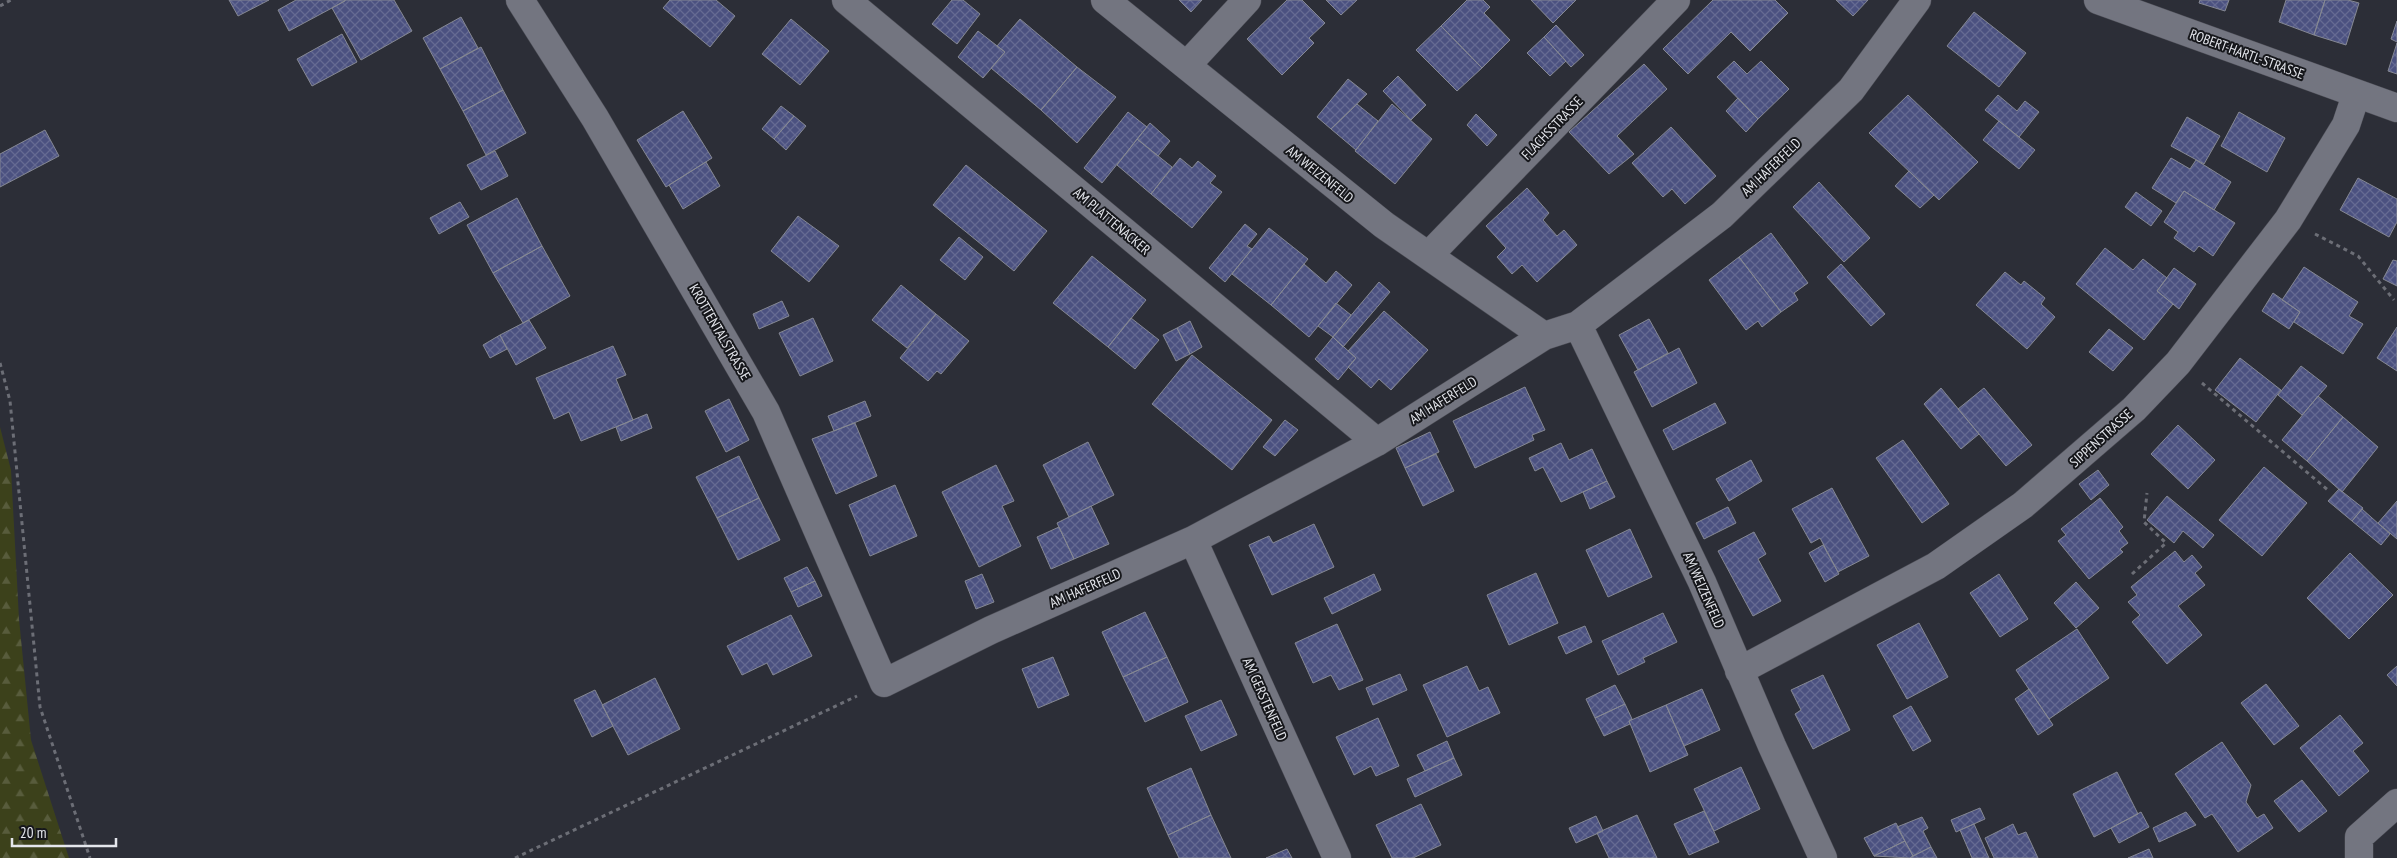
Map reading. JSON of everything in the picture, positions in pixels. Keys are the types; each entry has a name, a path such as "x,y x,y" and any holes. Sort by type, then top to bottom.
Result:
{"street":[{"name":"KROTTENTALSTRASSE","path":"520,0 595,118 766,412 884,683"},
{"name":"AM PLATTENACKER","path":"846,0 1377,442"},
{"name":"AM WEIZENFELD","path":"1105,0 1384,225 1544,336"},
{"path":"1187,65 1247,0"},
{"name":"FLACHSSTRASSE","path":"1429,255 1676,0"},
{"name":"AM HAFERFELD","path":"884,683 991,630 1192,540 1377,442 1544,336 1578,325 1722,215 1851,90 1917,0"},
{"name":"ROBERT-HARTL-STRASSE","path":"2098,0 2274,62 2356,95 2397,108"},
{"name":"SIPPENSTRASSE","path":"1739,671 1936,566 2023,505 2097,444 2178,363 2288,220 2346,125 2356,95"},
{"name":"AM WEIZENFELD","path":"1578,325 1702,582 1739,671 1823,858"},
{"name":"AM GERSTENFELD","path":"1192,540 1337,858"},
{"path":"2359,858 2359,837 2397,803"}],"path":[{"path":"0,6 11,0"},
{"path":"2288,220 2358,256 2394,300"},
{"path":"0,363 10,401 40,707 90,858"},
{"path":"2178,363 2329,491"},
{"path":"2132,574 2166,542 2144,522 2147,493"},
{"path":"515,858 884,683"}],"green space":[{"path":"0,427 11,470 19,619 31,740 69,858 0,858"}],"building":[{"path":"229,0 269,0 238,16"},
{"path":"296,0 345,1 289,31 278,10"},
{"path":"346,0 394,0 412,31 361,60 332,8"},
{"path":"670,0 716,0 735,16 710,47 663,8"},
{"path":"952,0 963,0 980,14 957,44 932,24"},
{"path":"1179,0 1202,0 1191,12"},
{"path":"1287,0 1302,0 1325,23 1309,38 1314,43 1282,75 1247,39"},
{"path":"1326,0 1357,0 1341,15"},
{"path":"1467,0 1483,0 1490,7 1484,13 1510,40 1482,68 1441,26"},
{"path":"1531,0 1576,0 1553,23"},
{"path":"1713,0 1775,0 1788,13 1750,51 1731,32 1688,74 1663,49"},
{"path":"1836,0 1868,0 1853,16"},
{"path":"2200,0 2229,0 2225,11 2199,3"},
{"path":"2286,0 2325,0 2314,35 2279,22"},
{"path":"2325,0 2348,0 2359,3 2346,45 2314,35"},
{"path":"1974,12 2026,53 1999,87 1947,46"},
{"path":"461,17 478,48 440,69 423,38"},
{"path":"791,19 829,51 800,85 762,54"},
{"path":"1020,19 1077,67 1041,110 991,68 1005,52 997,46"},
{"path":"2397,21 2397,42 2391,39"},
{"path":"1556,25 1584,55 1571,67 1544,37"},
{"path":"1441,26 1482,68 1457,91 1416,50"},
{"path":"978,31 1005,52 983,78 958,57"},
{"path":"342,34 357,62 312,86 297,59"},
{"path":"1544,37 1566,61 1550,76 1527,53"},
{"path":"2397,43 2397,74 2388,71"},
{"path":"481,47 503,90 463,111 440,69"},
{"path":"1734,61 1747,74 1761,61 1789,89 1758,119 1717,77"},
{"path":"1644,64 1667,89 1617,136 1634,154 1609,174 1569,132"},
{"path":"1077,67 1116,97 1077,143 1041,110"},
{"path":"1398,76 1426,105 1411,120 1383,91"},
{"path":"1348,79 1367,94 1331,129 1317,117"},
{"path":"503,90 526,133 486,155 463,111"},
{"path":"1908,95 1978,162 1939,200 1869,133"},
{"path":"1998,95 2017,111 2025,101 2039,112 2019,137 1985,110"},
{"path":"1738,98 1758,119 1746,132 1726,111"},
{"path":"1357,104 1378,121 1356,150 1331,129"},
{"path":"1392,104 1432,139 1395,184 1355,151"},
{"path":"781,106 794,116 774,139 762,129"},
{"path":"683,111 712,158 666,187 637,140"},
{"path":"1128,112 1147,127 1102,183 1084,168"},
{"path":"2239,112 2285,138 2267,172 2221,146"},
{"path":"1476,114 1497,135 1487,146 1467,125"},
{"path":"794,116 806,126 786,150 774,139"},
{"path":"2187,117 2220,136 2204,164 2171,146"},
{"path":"1999,121 2035,150 2019,169 1983,140"},
{"path":"1150,123 1170,141 1158,156 1137,139"},
{"path":"1671,127 1716,176 1685,204 1672,189 1663,197 1632,163"},
{"path":"45,130 59,156 0,187 0,154"},
{"path":"1137,139 1172,167 1151,194 1117,165"},
{"path":"495,151 508,176 481,190 467,165"},
{"path":"1180,158 1192,168 1198,161 1216,176 1210,183 1222,192 1192,228 1151,194"},
{"path":"2171,158 2190,169 2196,160 2231,182 2214,210 2184,191 2176,203 2152,188"},
{"path":"706,162 720,186 683,209 669,185"},
{"path":"966,165 1047,231 1014,271 933,205"},
{"path":"1909,171 1934,195 1920,208 1895,186"},
{"path":"2358,178 2397,199 2397,222 2389,237 2340,210"},
{"path":"1819,182 1870,238 1844,262 1793,207"},
{"path":"1527,188 1549,213 1543,220 1557,236 1564,230 1577,245 1537,282 1522,265 1512,274 1497,257 1506,248 1486,226"},
{"path":"2184,191 2235,223 2213,256 2199,246 2194,252 2174,238 2178,232 2164,222"},
{"path":"2136,192 2162,211 2151,226 2125,207"},
{"path":"517,198 542,246 493,273 467,225"},
{"path":"460,202 469,217 439,234 430,218"},
{"path":"798,216 839,246 809,282 771,251"},
{"path":"1245,224 1257,234 1247,246 1252,249 1225,282 1209,268"},
{"path":"1269,228 1308,259 1271,305 1232,274"},
{"path":"1771,233 1808,283 1794,293 1798,300 1781,312 1739,257"},
{"path":"959,237 983,257 965,280 940,260"},
{"path":"542,246 570,296 523,323 493,273"},
{"path":"2105,248 2133,270 2143,259 2167,278 2157,291 2173,304 2144,340 2076,284"},
{"path":"1092,256 1146,300 1108,347 1053,303"},
{"path":"1739,257 1781,312 1762,327 1758,321 1746,330 1709,280"},
{"path":"2393,260 2397,261 2397,286 2383,279"},
{"path":"1304,264 1326,283 1336,271 1352,285 1309,337 1271,305"},
{"path":"1841,264 1885,314 1871,326 1827,277"},
{"path":"2304,267 2358,302 2349,316 2363,324 2343,354 2294,322 2300,312 2282,300"},
{"path":"2174,268 2196,284 2179,309 2157,291"},
{"path":"2005,272 2021,285 2024,281 2045,298 2041,304 2055,317 2027,349 1976,305"},
{"path":"1379,282 1390,292 1343,347 1333,337"},
{"path":"901,285 936,314 907,348 872,320"},
{"path":"2273,293 2300,312 2289,329 2262,311"},
{"path":"782,301 789,316 759,329 753,314"},
{"path":"1336,303 1351,315 1333,337 1318,326"},
{"path":"1384,311 1428,350 1391,390 1379,379 1371,388 1348,367 1356,358 1348,351"},
{"path":"936,314 969,341 941,374 937,371 928,381 900,358"},
{"path":"813,318 833,361 800,376 779,333"},
{"path":"1131,318 1159,340 1135,369 1108,347"},
{"path":"1649,319 1668,353 1638,370 1619,335"},
{"path":"529,320 546,348 516,365 500,335"},
{"path":"1190,321 1202,347 1190,354 1177,328"},
{"path":"2397,327 2397,371 2377,358"},
{"path":"1177,328 1190,354 1176,361 1163,335"},
{"path":"2109,329 2133,348 2113,371 2089,352"},
{"path":"500,335 507,349 490,358 483,345"},
{"path":"1333,337 1356,358 1338,380 1315,359"},
{"path":"613,346 626,375 616,379 633,420 581,441 569,412 554,419 536,378"},
{"path":"1679,348 1697,383 1652,407 1634,372"},
{"path":"1192,355 1272,420 1232,470 1152,404"},
{"path":"2240,358 2281,390 2256,422 2215,390"},
{"path":"2301,366 2327,386 2302,415 2278,395"},
{"path":"1525,387 1545,430 1532,435 1534,440 1475,468 1453,421"},
{"path":"1941,388 1979,434 1961,449 1924,404"},
{"path":"1984,388 2032,445 2006,466 1958,409"},
{"path":"2318,396 2343,417 2307,461 2282,440"},
{"path":"729,399 749,440 726,452 705,411"},
{"path":"865,401 871,416 834,431 828,416"},
{"path":"1715,403 1726,423 1673,450 1663,430"},
{"path":"647,414 652,428 621,441 616,427"},
{"path":"2343,417 2378,447 2342,492 2307,461"},
{"path":"1285,420 1298,430 1275,456 1263,447"},
{"path":"855,423 877,476 836,494 812,439"},
{"path":"2178,425 2215,460 2188,489 2151,454"},
{"path":"1430,432 1439,452 1405,468 1396,448"},
{"path":"1903,440 1949,504 1922,523 1876,458"},
{"path":"1088,442 1114,495 1069,517 1043,465"},
{"path":"1561,443 1569,460 1592,449 1607,481 1561,502 1543,467 1535,471 1529,458"},
{"path":"1436,454 1454,491 1423,506 1405,468"},
{"path":"739,456 759,498 717,518 696,477"},
{"path":"1751,460 1762,481 1729,501 1716,479"},
{"path":"996,465 1014,501 1002,506 1021,546 979,567 942,492"},
{"path":"2264,467 2307,503 2262,556 2219,520"},
{"path":"2098,470 2109,485 2091,500 2079,484"},
{"path":"1607,481 1615,497 1590,509 1583,492"},
{"path":"895,485 917,536 870,556 849,505"},
{"path":"1832,488 1869,556 1838,572 1820,538 1811,543 1792,509"},
{"path":"2339,489 2363,508 2352,521 2328,501"},
{"path":"2167,496 2214,535 2203,548 2183,531 2174,543 2147,520"},
{"path":"759,498 780,540 738,560 717,518"},
{"path":"2100,498 2123,527 2119,531 2128,543 2120,549 2123,552 2089,579 2058,541 2066,535 2061,529"},
{"path":"2397,501 2397,539 2378,523"},
{"path":"1091,506 1109,544 1074,559 1057,523"},
{"path":"1728,507 1736,523 1704,539 1696,523"},
{"path":"2362,509 2390,534 2381,545 2352,521"},
{"path":"1314,524 1334,567 1272,595 1249,545 1269,536 1273,543"},
{"path":"1059,527 1074,559 1051,569 1037,537"},
{"path":"1630,529 1652,577 1608,597 1586,550"},
{"path":"1754,532 1766,554 1758,559 1781,601 1753,616 1718,551"},
{"path":"1823,545 1839,574 1825,582 1809,553"},
{"path":"2175,551 2184,562 2192,555 2202,567 2195,573 2205,585 2178,606 2202,635 2167,664 2132,622 2140,615 2128,602 2137,595 2131,587"},
{"path":"2350,553 2393,595 2349,639 2307,598"},
{"path":"807,567 815,581 791,592 784,578"},
{"path":"1536,573 1558,623 1509,645 1487,595"},
{"path":"982,574 994,602 976,609 965,581"},
{"path":"1374,574 1381,590 1332,614 1324,598"},
{"path":"1999,574 2028,619 2000,637 1970,593"},
{"path":"815,581 822,596 798,607 791,592"},
{"path":"2076,582 2099,608 2076,628 2054,603"},
{"path":"1145,612 1167,657 1123,677 1102,632"},
{"path":"1663,613 1677,642 1643,658 1645,662 1618,675 1602,641"},
{"path":"791,615 812,656 773,675 767,663 742,675 727,646"},
{"path":"1919,623 1948,677 1907,699 1877,645"},
{"path":"1337,624 1363,680 1339,690 1331,675 1313,683 1295,643"},
{"path":"1585,626 1592,642 1566,654 1558,637"},
{"path":"2077,629 2109,678 2049,719 2016,670"},
{"path":"1053,657 1069,695 1038,708 1022,669"},
{"path":"1167,657 1188,702 1145,722 1123,677"},
{"path":"1467,666 1479,691 1488,687 1500,713 1447,737 1423,685"},
{"path":"2397,666 2397,686 2387,675"},
{"path":"1400,674 1407,690 1373,705 1366,688"},
{"path":"1823,675 1850,730 1813,749 1795,714 1801,710 1791,690"},
{"path":"655,678 680,729 628,755 602,705"},
{"path":"2266,684 2299,726 2274,745 2241,703"},
{"path":"1615,685 1625,704 1595,718 1586,699"},
{"path":"1702,689 1720,730 1684,746 1666,705"},
{"path":"2029,689 2053,725 2038,735 2015,699"},
{"path":"595,690 613,726 592,737 574,700"},
{"path":"1221,700 1237,735 1201,751 1185,716"},
{"path":"1625,704 1632,719 1629,721 1630,724 1604,736 1595,718"},
{"path":"1666,705 1688,755 1650,772 1629,721"},
{"path":"1911,706 1931,741 1913,751 1893,716"},
{"path":"2340,715 2363,743 2353,751 2369,771 2339,796 2300,748"},
{"path":"1378,718 1399,766 1376,776 1371,766 1354,775 1336,737"},
{"path":"1447,741 1454,758 1425,771 1417,755"},
{"path":"2222,742 2251,785 2246,802 2257,818 2264,814 2273,828 2238,852 2212,814 2205,818 2175,774"},
{"path":"1454,758 1462,775 1415,797 1407,779"},
{"path":"1741,767 1760,809 1714,831 1694,789"},
{"path":"1191,768 1211,815 1168,835 1147,788"},
{"path":"2117,772 2138,814 2094,837 2073,794"},
{"path":"2302,780 2327,811 2299,832 2274,801"},
{"path":"1421,804 1441,845 1413,858 1392,858 1376,825"},
{"path":"1980,808 1985,819 1956,832 1951,820"},
{"path":"1704,811 1719,842 1689,855 1674,824"},
{"path":"2141,812 2149,827 2119,843 2111,828"},
{"path":"2186,812 2196,825 2159,842 2153,828"},
{"path":"1211,815 1231,858 1179,858 1168,835"},
{"path":"1637,815 1657,858 1609,858 1597,833"},
{"path":"1596,816 1603,831 1576,843 1569,828"},
{"path":"1922,817 1928,828 1923,831 1931,847 1913,856 1897,827"},
{"path":"1896,823 1905,841 1874,856 1864,838"},
{"path":"1974,824 1989,858 1972,858 1960,830"},
{"path":"2013,824 2018,835 2026,832 2038,858 1994,858 1985,838"},
{"path":"1905,841 1913,856 1910,858 1874,856"},
{"path":"1931,847 1937,858 1910,858 1913,856"},
{"path":"1287,849 1292,858 1266,858"},
{"path":"2149,849 2153,858 2128,858"}]}
